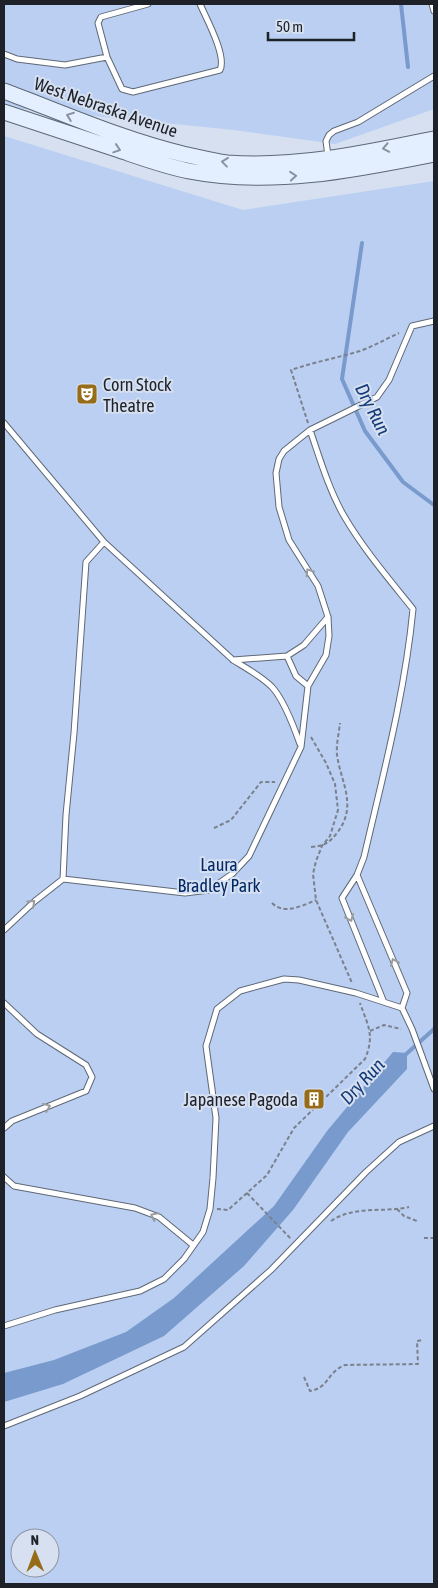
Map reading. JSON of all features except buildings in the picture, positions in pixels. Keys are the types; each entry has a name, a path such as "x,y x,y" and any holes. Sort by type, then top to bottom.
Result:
{"main road":[{"name":"West Nebraska Avenue","path":"4,91 138,142 226,162 267,164 305,162 434,139"},
{"name":"West Nebraska Avenue","path":"4,112 188,171 236,177 283,177 326,174 434,154"}],"lane":[{"path":"148,4 100,19 99,27 106,57 122,89 133,92 220,70 222,67 221,55 200,4"},
{"path":"432,4 434,11"},
{"path":"4,54 17,59 65,65 106,57"},
{"path":"328,159 326,141 334,131 358,122 434,76"},
{"path":"4,930 35,900 63,879 185,894 209,890 232,874 250,856 301,747 308,686 326,655 329,636 328,617 318,586 289,540 279,507 276,473 279,459 284,451 310,430 377,397 389,380 412,326 434,321"},
{"path":"4,423 104,542 233,660 256,674 272,688 289,716 301,747"},
{"path":"310,430 325,473 344,515 373,560 413,609 410,648 404,681 364,857 357,876 342,898 383,1000"},
{"path":"63,879 66,815 74,733 86,562 104,542"},
{"path":"233,660 287,656 304,645 328,617"},
{"path":"287,656 296,676 308,686"},
{"path":"357,876 407,993 402,1008"},
{"path":"4,1326 55,1310 140,1291 164,1279 184,1259 203,1232 210,1209 216,1118 206,1046 218,1009 240,991 284,979 299,980 383,1000 402,1008 412,1029 434,1089"},
{"path":"4,1003 37,1034 86,1064 92,1077 86,1091 12,1121 4,1128"},
{"path":"4,1426 80,1396 184,1347 271,1270 366,1172 399,1142 434,1126"},
{"path":"4,1177 14,1186 135,1208 159,1217 193,1245"}],"path":[{"path":"310,430 291,370 316,361 360,351 412,326"},
{"path":"311,847 322,846 330,842 343,825 348,806 337,753 340,723"},
{"path":"210,1209 228,1210 267,1175 294,1128 366,1059 370,1048 370,1031 356,993 316,900 313,874 316,861 322,846 330,836 338,810 335,784 326,763 308,733"},
{"path":"214,828 231,820 261,782 285,782"},
{"path":"272,903 277,908 289,909 300,907 316,900"},
{"path":"370,1031 384,1025 401,1029"},
{"path":"248,1194 285,1233"},
{"path":"326,1225 337,1217 361,1210 409,1207"},
{"path":"397,1209 404,1216 417,1221"},
{"path":"424,1238 434,1238"},
{"path":"304,1377 310,1392 322,1387 335,1370 345,1364 418,1364 417,1341 423,1340"}],"green space":[{"path":"4,4 434,4 434,109 335,144 234,130 4,107"},
{"name":"Laura Bradley Park","path":"4,136 243,210 434,181 434,1584 4,1584"}],"shaded area":[{"name":"Dry Run","path":"393,1052 407,1053 407,1069 348,1132 293,1210 244,1266 164,1336 63,1384 4,1402 4,1373 54,1360 126,1332 174,1298 274,1206 327,1131"}],"waterway":[{"name":"Dry Run","path":"401,4 408,67"},
{"name":"Dry Run","path":"362,243 342,379 365,431 403,482 434,505"},
{"name":"Dry Run","path":"404,1056 434,1029"}],"place":[{"name":"Corn Stock Theatre","path":"87,394"},
{"name":"Japanese Pagoda","path":"314,1099"}]}
